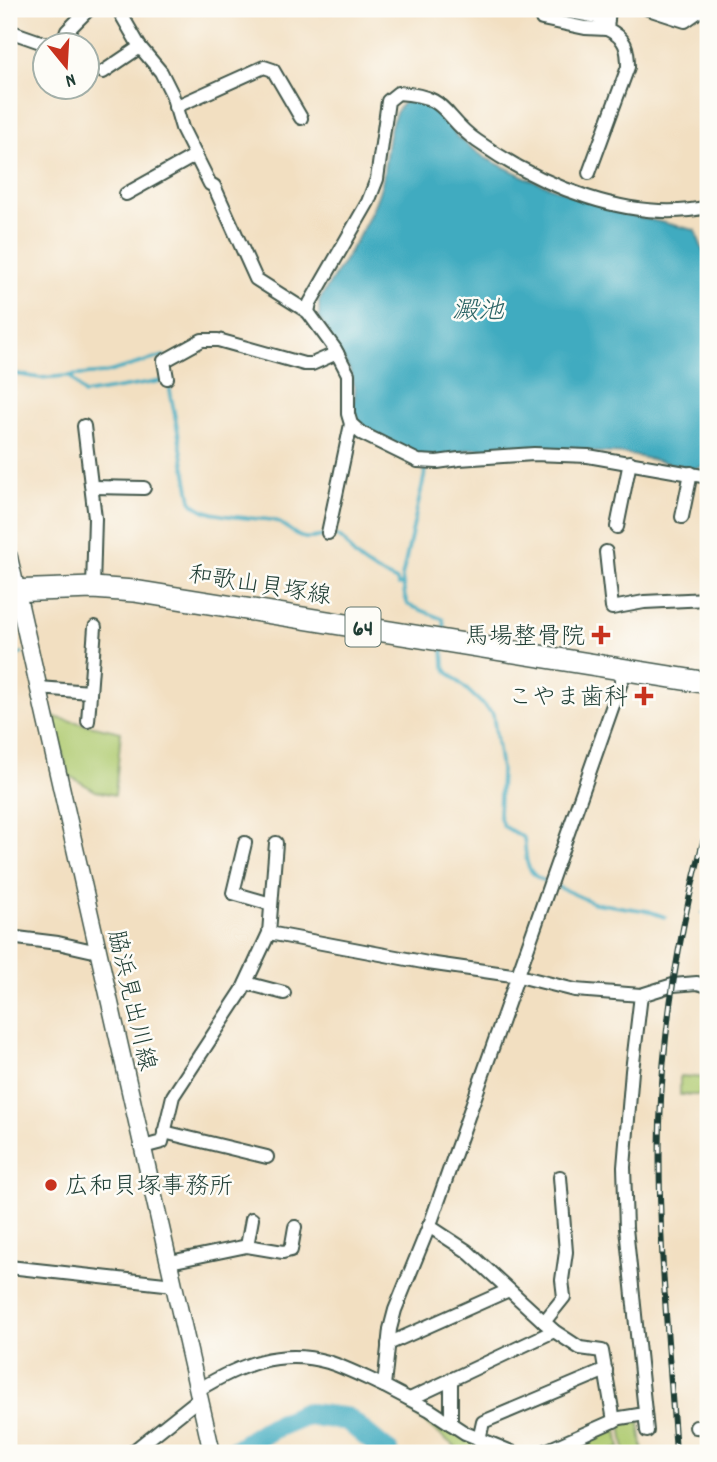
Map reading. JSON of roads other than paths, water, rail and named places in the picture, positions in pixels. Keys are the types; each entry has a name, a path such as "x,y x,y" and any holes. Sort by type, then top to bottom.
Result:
{"main road":[{"name":"和歌山貝塚線","path":"13,591 93,588 210,602 708,683"}],"street":[{"path":"67,32 89,9"},
{"path":"118,9 140,47 161,72 195,155 210,184 214,186 256,279 309,312 348,374 348,414 351,424 328,533"},
{"path":"555,9 608,19 628,50 628,67 589,173"},
{"path":"648,9 685,21 702,9"},
{"path":"542,19 585,28 608,19"},
{"path":"9,31 32,39"},
{"path":"103,72 140,47"},
{"path":"175,107 264,67 273,70 301,118"},
{"path":"309,312 310,303 368,202 377,179 388,101 398,93 416,94 438,102 474,139 504,159 545,180 587,196 646,211 708,207"},
{"path":"126,194 195,155"},
{"path":"167,378 164,361 202,340 218,340 304,364 312,364 337,353"},
{"path":"351,424 362,433 418,461 437,463 511,455 559,454 629,462 708,477"},
{"path":"83,426 95,518 93,588"},
{"path":"617,527 629,462"},
{"path":"682,517 691,473"},
{"path":"92,487 144,488"},
{"path":"606,552 612,608 644,602 708,599"},
{"name":"脇浜見出川線","path":"9,557 13,591 38,688 212,1453"},
{"path":"88,721 95,626"},
{"path":"384,1386 395,1310 429,1226 519,976 625,671"},
{"path":"38,688 90,692"},
{"path":"245,843 233,893 271,904"},
{"path":"143,1147 162,1142 173,1096 246,983 269,933 276,843"},
{"path":"269,933 428,963 519,976 575,990 641,995 673,985 697,983 708,986"},
{"path":"9,937 58,943 98,952"},
{"path":"246,983 284,993"},
{"path":"641,995 624,1167 626,1228 647,1431"},
{"path":"164,1132 214,1150 259,1159"},
{"path":"410,1399 549,1327 564,1297 562,1280 566,1252 560,1177"},
{"path":"247,1246 252,1219"},
{"path":"429,1226 467,1251 549,1327 576,1346 602,1351 614,1421"},
{"path":"170,1262 247,1246 283,1252 291,1250 295,1227"},
{"path":"9,1267 174,1285"},
{"path":"388,1344 509,1290"},
{"path":"131,1453 200,1397 247,1364 281,1358 327,1362 410,1399 479,1440 514,1453"},
{"path":"479,1440 483,1423 606,1370"},
{"path":"451,1379 451,1424"},
{"path":"541,1453 614,1421 645,1414"}],"water":[{"name":"澱池","path":"411,97 446,117 457,137 485,158 527,178 621,213 695,230 706,258 708,464 696,469 626,454 527,448 469,449 444,458 419,457 363,427 353,418 355,388 350,371 319,317 319,301 354,245 376,201 391,125 402,104"}],"waterway":[{"path":"9,373 40,378 105,373 164,356"},
{"path":"70,376 84,394 168,380 191,500 197,506 216,514 277,521 296,535 305,538 337,536 364,564 402,585"},
{"path":"427,464 402,577 408,605 443,619 445,632"},
{"path":"443,648 444,666 448,672 493,714 501,770 499,815 503,826 524,838 526,860 533,874 594,903 648,911 665,917"},
{"path":"9,659 22,653"},
{"path":"703,913 708,913"},
{"path":"233,1453 270,1429 305,1414 347,1419 388,1453"}],"railway":[{"path":"676,1453 660,1206 660,1123 669,1009 682,934 708,823"}],"place":[{"name":"馬場整骨院","path":"601,635"},
{"name":"こやま歯科","path":"644,696"},
{"name":"広和貝塚事務所","path":"51,1185"}]}
